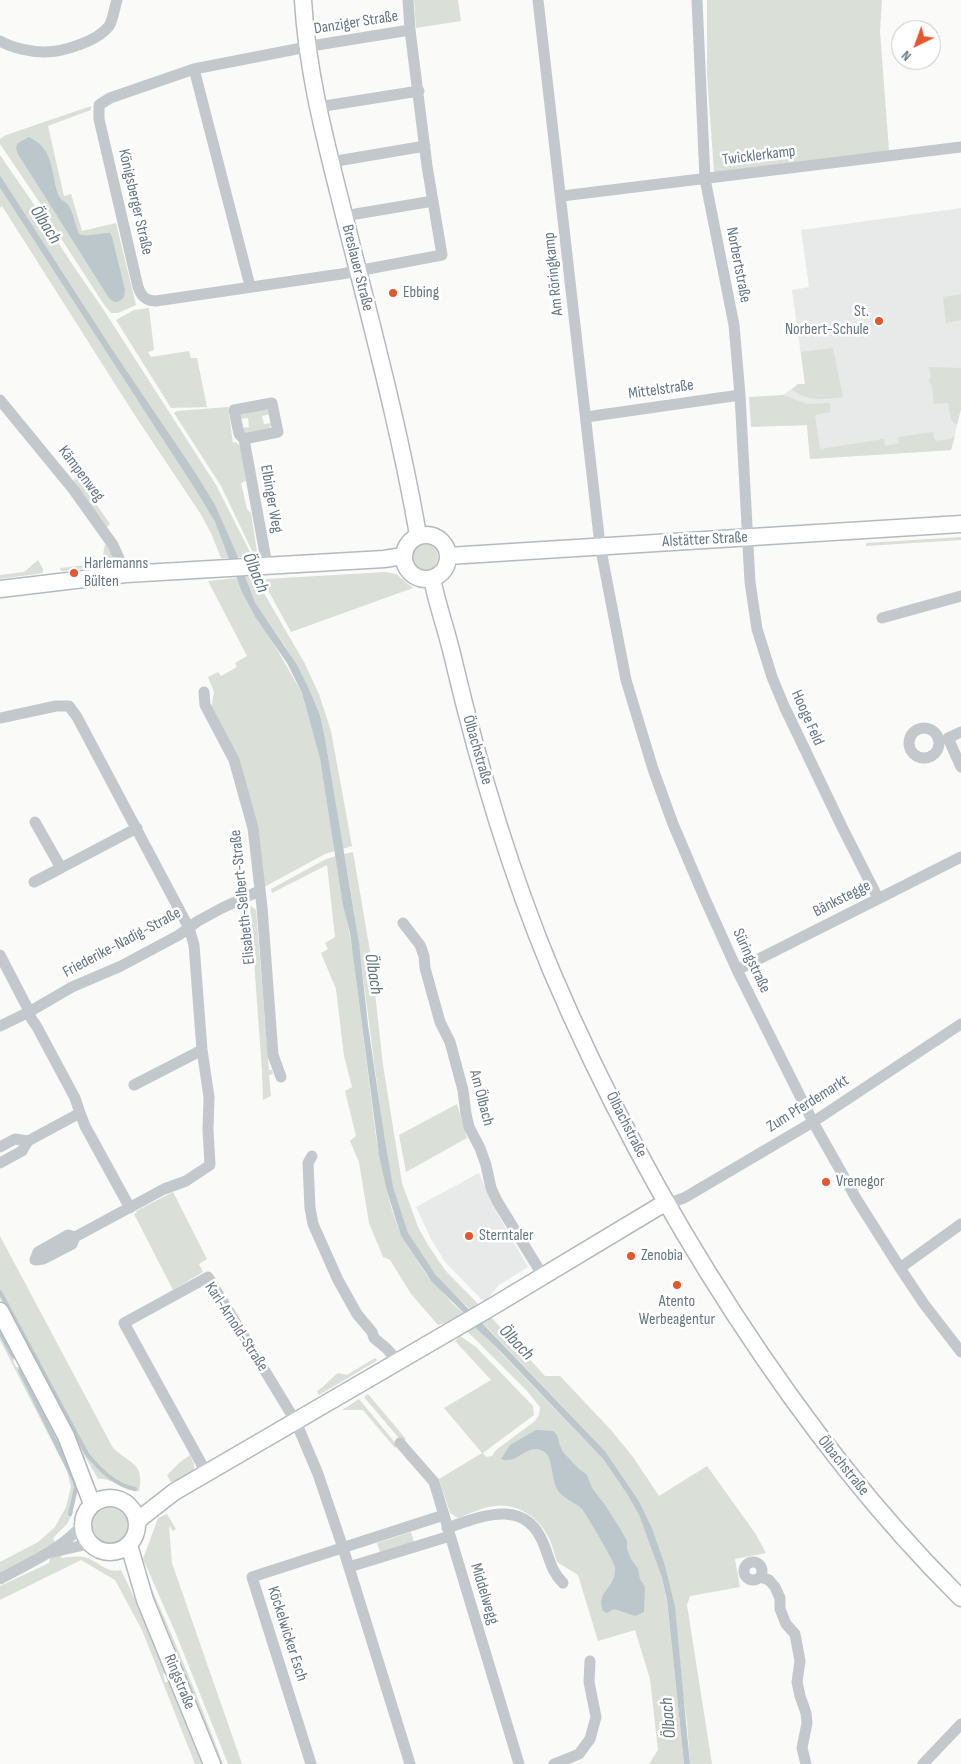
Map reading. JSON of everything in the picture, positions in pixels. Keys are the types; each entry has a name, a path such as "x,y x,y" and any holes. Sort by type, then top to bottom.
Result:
{"street":[{"path":"0,41 7,45 43,52 83,43 98,36 108,26 118,0"},
{"name":"Breslauer Straße","path":"303,0 307,47 318,107 396,427 418,535"},
{"name":"Danziger Straße","path":"358,270 442,255 425,146 408,0"},
{"name":"Am Röringkamp","path":"538,0 562,196 600,545"},
{"name":"Norbertstraße","path":"697,0 705,179 734,325 748,537"},
{"name":"Danziger Straße","path":"307,47 410,30"},
{"name":"Königsberger Straße","path":"307,47 194,69 110,98 99,105 99,119 138,287 145,299 150,301 358,270"},
{"path":"194,69 250,286"},
{"path":"318,107 419,91"},
{"path":"331,162 425,146"},
{"name":"Twicklerkamp","path":"562,196 961,147"},
{"path":"344,216 434,201"},
{"name":"Mittelstraße","path":"586,417 740,395"},
{"name":"Kämpenweg","path":"2,407 58,469 79,497 113,545 126,574"},
{"name":"Elbinger Weg","path":"244,439 259,566"},
{"name":"Alstätter Straße","path":"448,556 567,549 600,545 961,524"},
{"path":"429,534 436,536 446,546 447,566 432,578 425,579 412,574 407,569 403,556 409,542 418,535 429,534"},
{"name":"Hooge Feld","path":"748,537 750,582 757,629 772,677 805,752 878,898"},
{"name":"Süringstraße","path":"600,545 626,680 653,770 676,833 737,970 813,1122 857,1200 924,1304 961,1352"},
{"path":"0,589 126,574 384,559 403,556"},
{"name":"Ölbachstraße","path":"432,578 492,806 523,895 551,970 629,1132 667,1204 720,1291 764,1359 816,1433 888,1520 961,1598"},
{"path":"882,618 961,596"},
{"name":"Elisabeth-Selbert-Straße","path":"204,692 205,705 234,760 255,841 273,1055 281,1077"},
{"path":"0,718 56,706 69,706 77,717 137,828 189,928 194,946 202,1050 209,1097 210,1165 186,1181 164,1189 75,1237"},
{"path":"961,732 944,741 961,767"},
{"path":"35,822 61,868"},
{"path":"34,882 137,828"},
{"name":"Bänkstegge","path":"737,970 961,857"},
{"name":"Friederike-Nadig-Straße","path":"0,1026 72,988 121,966 179,935 198,921 222,908 260,891"},
{"name":"Am Ölbach","path":"403,923 412,933 422,951 424,968 440,1022 450,1042 463,1090 466,1114 486,1165 490,1188 543,1276"},
{"path":"0,955 31,1018 38,1027 75,1098 85,1126 130,1208"},
{"name":"Zum Pferdemarkt","path":"667,1204 684,1198 813,1122 961,1024"},
{"path":"134,1085 202,1050"},
{"path":"0,1163 22,1151 28,1141 80,1113"},
{"path":"0,1147 15,1139 28,1141"},
{"path":"312,1156 308,1163 308,1170 310,1208 313,1224 338,1280 357,1314 372,1332 374,1338 398,1361"},
{"path":"138,1523 130,1505 118,1498 109,1497 92,1504 86,1511 83,1524 85,1536 92,1545 100,1550 110,1552 121,1550 129,1545 135,1537 138,1523 142,1517 174,1492 490,1308 658,1207 667,1204"},
{"path":"900,1268 961,1224"},
{"name":"Karl-Arnold-Straße","path":"207,1474 124,1322 208,1277 296,1422"},
{"path":"0,1311 66,1436 92,1504"},
{"path":"296,1422 318,1474 343,1548 410,1764"},
{"path":"66,1436 96,1483 109,1497"},
{"name":"Middelwegg","path":"400,1443 434,1482 519,1764"},
{"path":"130,1505 136,1505 174,1492"},
{"path":"349,1567 448,1532 484,1516 497,1513 514,1515 533,1526 539,1534 555,1575 563,1583"},
{"name":"Köckelwicker Esch","path":"311,1764 252,1577 444,1515"},
{"path":"0,1579 49,1553 83,1524"},
{"path":"49,1553 92,1545"},
{"name":"Ringstraße","path":"129,1545 145,1600 212,1764"},
{"name":"Ringstraße","path":"110,1552 123,1567 145,1600"},
{"path":"761,1577 769,1580 775,1587 780,1598 780,1609 786,1624 795,1634 800,1661 797,1682 807,1723 802,1748 806,1764"},
{"path":"554,1764 579,1754 590,1739 596,1717 589,1682 590,1661"},
{"path":"923,1764 961,1724"}],"shaded area":[{"path":"414,0 458,0 461,21 416,28"},
{"path":"707,0 882,0 880,31 889,151 714,172 707,75"},
{"path":"91,106 91,110 48,126 64,196 71,194 82,231 116,223 136,305 118,313 111,313 105,306 42,206 0,144 0,139 6,135"},
{"path":"29,137 43,148 47,155 58,194 70,208 79,234 110,233 125,290 124,297 120,301 114,302 109,298 18,154 16,148 18,143"},
{"path":"0,155 103,309 216,485 251,554 248,557 238,557 193,469 112,349 0,175"},
{"path":"0,175 215,505 255,602 297,665 310,691 320,715 325,738 359,943 368,1025 393,1187 408,1233 435,1274 605,1451 639,1501 652,1528 664,1562 675,1607 690,1764 684,1764 667,1600 662,1578 639,1515 603,1459 476,1328 466,1315 432,1282 401,1236 386,1188 379,1155 350,933 343,905 320,759 302,693 287,663 256,618 242,592 215,522 0,188"},
{"path":"0,188 195,489 215,522 230,558 221,558 211,533 200,513 134,414 2,206 0,208"},
{"name":"St. Norbert-Schule","path":"961,208 961,409 951,450 810,459 807,425 786,426 783,395 798,384 805,384 792,290 809,287 801,230"},
{"path":"961,294 961,320 946,323 943,297"},
{"path":"149,308 154,350 148,352 151,357 189,351 191,358 197,358 207,407 171,408 116,320 134,310"},
{"path":"833,348 843,397 810,398 792,390 798,384 805,384 801,352"},
{"path":"929,367 961,368 961,409 957,425 951,420 948,403 934,404 932,386 929,379 931,377"},
{"path":"783,395 807,404 830,403 830,412 815,415 820,449 884,439 885,446 899,443 898,437 933,432 935,441 950,439 955,436 951,450 810,459 807,425 751,427 749,397"},
{"path":"228,407 233,443 236,442 240,446 246,481 241,483 247,509 251,513 257,552 253,553 221,486 174,413 177,411"},
{"path":"265,408 271,414 262,416 264,424 272,423 268,431 246,434 241,428 249,427 248,418 240,419 239,417 243,411"},
{"path":"78,478 110,524 107,527 74,484 74,480"},
{"path":"961,537 961,540 866,546 866,543"},
{"path":"105,544 112,555 113,562 111,565 61,571 60,568 96,564 103,555"},
{"path":"425,544 435,547 438,557 435,567 425,570 415,567 412,557 415,547"},
{"path":"38,560 43,573 0,579 0,575 24,572"},
{"path":"385,572 396,574 413,588 291,632 264,583 266,579"},
{"path":"254,576 304,662 319,694 331,731 352,846 343,849 320,715 310,691 285,646 255,602 246,577"},
{"path":"236,578 302,693 320,759 335,851 325,854 264,887 258,834 211,709 214,692 208,677 218,672 221,676 237,667 235,663 247,656 208,581"},
{"path":"353,852 371,957 383,1065 402,1183 418,1227 428,1245 445,1270 480,1306 472,1311 444,1284 420,1254 407,1232 395,1199 385,1144 358,942 344,854"},
{"path":"336,856 353,954 376,1137 392,1210 401,1236 426,1274 453,1304 466,1315 438,1325 411,1294 390,1260 383,1257 369,1223 359,1162 350,1141 356,1136 345,1091 352,1087 344,1056 336,989 321,953 328,949 325,943 335,937 327,865 272,893 271,889 326,859"},
{"path":"250,905 256,910 269,1070 272,1070 273,1074 269,1075 271,1096 263,1100 262,1071"},
{"path":"457,1104 467,1138 406,1172 399,1135"},
{"name":"Sterntaler","path":"479,1173 493,1206 528,1267 499,1285 486,1301 481,1299 445,1262 431,1239 416,1207"},
{"path":"173,1192 207,1259 199,1264 203,1272 173,1290 134,1214 137,1213 136,1211"},
{"path":"0,1236 113,1448 138,1469 140,1475 139,1491 128,1490 109,1480 98,1479 74,1438 0,1299"},
{"path":"490,1316 545,1376 560,1376 611,1430 633,1457 659,1496 707,1466 755,1533 766,1553 735,1559 740,1587 690,1596 687,1605 712,1764 690,1764 687,1722 664,1562 652,1528 639,1501 605,1451 481,1321"},
{"path":"0,1324 16,1358 13,1361 16,1367 23,1367 82,1486 77,1489 72,1515 67,1524 53,1538 55,1543 0,1574 0,1562 38,1542 55,1527 66,1507 71,1487 67,1471 0,1340"},
{"path":"474,1325 603,1459 639,1515 662,1578 667,1601 684,1764 649,1764 658,1750 650,1679 635,1630 598,1641 578,1575 557,1562 548,1536 537,1521 525,1512 503,1506 485,1508 458,1518 450,1513 439,1479 482,1453 444,1408 491,1380 455,1341 460,1336 476,1347 533,1406 534,1415 483,1453 486,1457 492,1456 496,1450 535,1421 539,1415 540,1407 527,1391 466,1330"},
{"path":"375,1358 377,1360 373,1363 319,1395 317,1391 338,1373 347,1375"},
{"path":"368,1394 406,1439 402,1442 364,1397"},
{"path":"359,1399 397,1445 395,1448 363,1410 342,1410"},
{"path":"536,1430 553,1431 557,1435 563,1452 587,1475 592,1488 621,1530 627,1541 627,1549 631,1559 638,1569 640,1579 645,1587 644,1612 635,1616 614,1609 607,1613 603,1611 602,1598 613,1580 615,1574 614,1563 581,1508 559,1492 554,1481 551,1463 546,1454 543,1451 532,1449 512,1459 501,1459 510,1445"},
{"path":"190,1455 194,1464 193,1476 171,1482 167,1475"},
{"path":"114,1505 121,1508 127,1514 130,1525 129,1533 121,1542 114,1545 106,1545 99,1542 91,1533 90,1521 93,1514 102,1506"},
{"path":"167,1514 176,1529 173,1531 169,1526 172,1563 242,1764 228,1764 176,1634 143,1559 158,1518"},
{"path":"411,1532 414,1542 380,1552 377,1543"},
{"path":"60,1555 62,1558 84,1557 108,1569 121,1570 167,1670 163,1674 165,1682 173,1682 204,1764 195,1764 142,1630 115,1580 81,1560 0,1600 0,1586 49,1563 50,1557"},
{"path":"140,1563 204,1713 223,1764 217,1764"}],"waterway":[{"path":"0,1292 87,1454 108,1476 121,1484 135,1489"},
{"path":"0,1332 13,1356"},
{"path":"20,1370 75,1482 76,1488 70,1514"}],"place":[{"name":"Ebbing","path":"393,293"},
{"name":"St. Norbert-Schule","path":"879,321"},
{"name":"Harlemanns Bülten","path":"74,573"},
{"name":"Vrenegor","path":"826,1182"},
{"name":"Sterntaler","path":"469,1236"},
{"name":"Zenobia","path":"631,1256"},
{"name":"Atento Werbeagentur","path":"677,1285"}],"water label":[{"name":"Ölbach","path":"45,225"},
{"name":"Ölbach","path":"255,573"},
{"name":"Ölbach","path":"373,974"},
{"name":"Ölbach","path":"516,1343"},
{"name":"Ölbach","path":"669,1718"}]}
